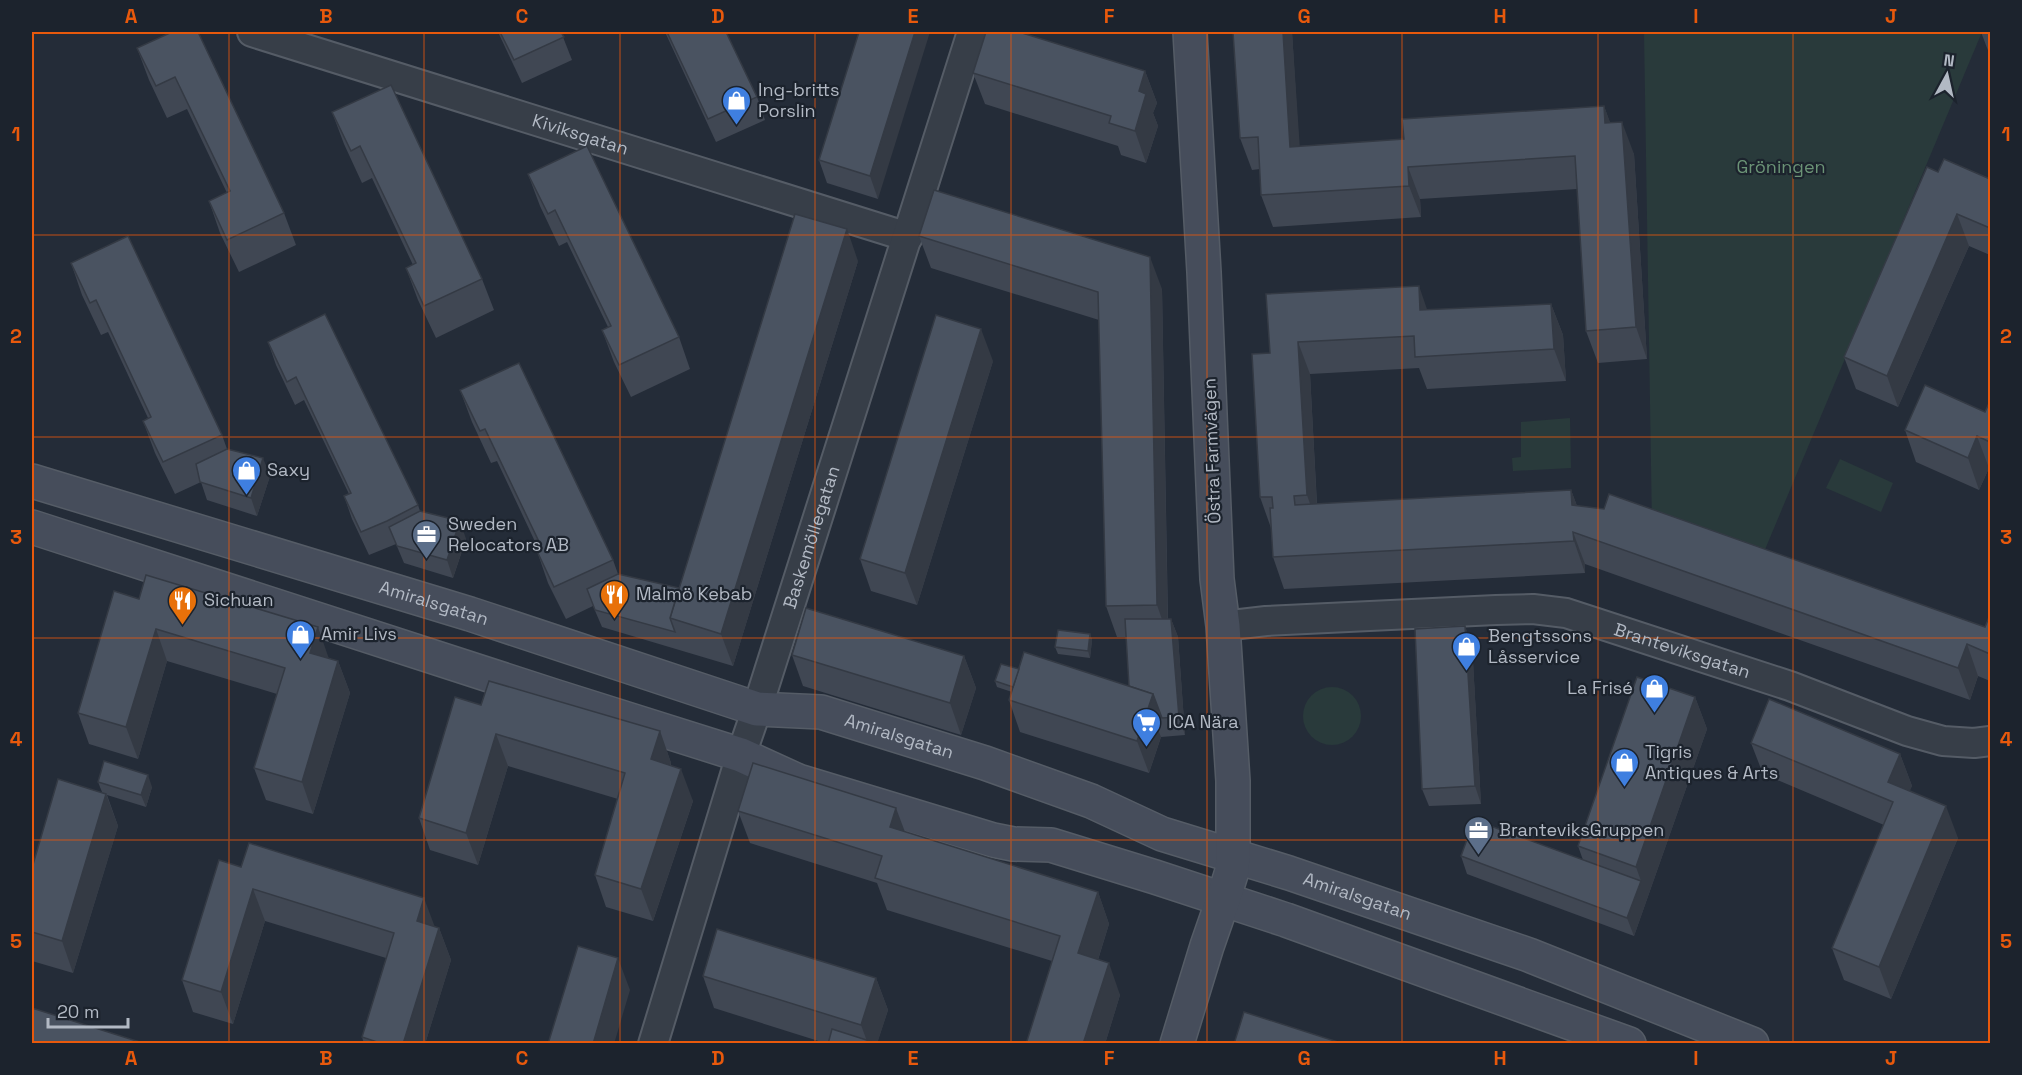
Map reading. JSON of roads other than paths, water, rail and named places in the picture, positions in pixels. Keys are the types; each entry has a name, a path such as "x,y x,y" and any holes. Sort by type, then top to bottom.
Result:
{"main road":[{"name":"Östra Farmvägen","path":"1177,1044 1230,876 1233,781 1223,626 1217,579 1204,272 1190,32"},
{"name":"Amiralsgatan","path":"32,482 470,614 757,709 821,712 1024,776 1091,801 1162,834 1230,876 1287,920 1629,1044"},
{"name":"Amiralsgatan","path":"32,527 741,755 798,781 984,837 1013,844 1051,845 1230,876 1298,876 1529,955 1752,1044"}],"street":[{"name":"Kiviksgatan","path":"252,32 908,237"},
{"name":"Baskemöllegatan","path":"653,1044 741,755 972,32"},
{"name":"Branteviksgatan","path":"1223,626 1266,621 1496,610 1533,609 1566,613 1790,686 1907,731 1943,741 1974,743 1990,741"}],"place":[{"name":"Ing-britts Porslin","path":"737,126"},
{"name":"Saxy","path":"246,496"},
{"name":"Sweden Relocators AB","path":"427,560"},
{"name":"Malmö Kebab","path":"615,620"},
{"name":"Sichuan","path":"183,626"},
{"name":"Amir Livs","path":"300,660"},
{"name":"Bengtssons Låsservice","path":"1467,672"},
{"name":"La Frisé","path":"1654,714"},
{"name":"ICA Nära","path":"1147,748"},
{"name":"Tigris Antiques & Arts","path":"1624,788"},
{"name":"BranteviksGruppen","path":"1478,856"}],"park label":[{"name":"Gröningen","path":"1781,167"}]}
